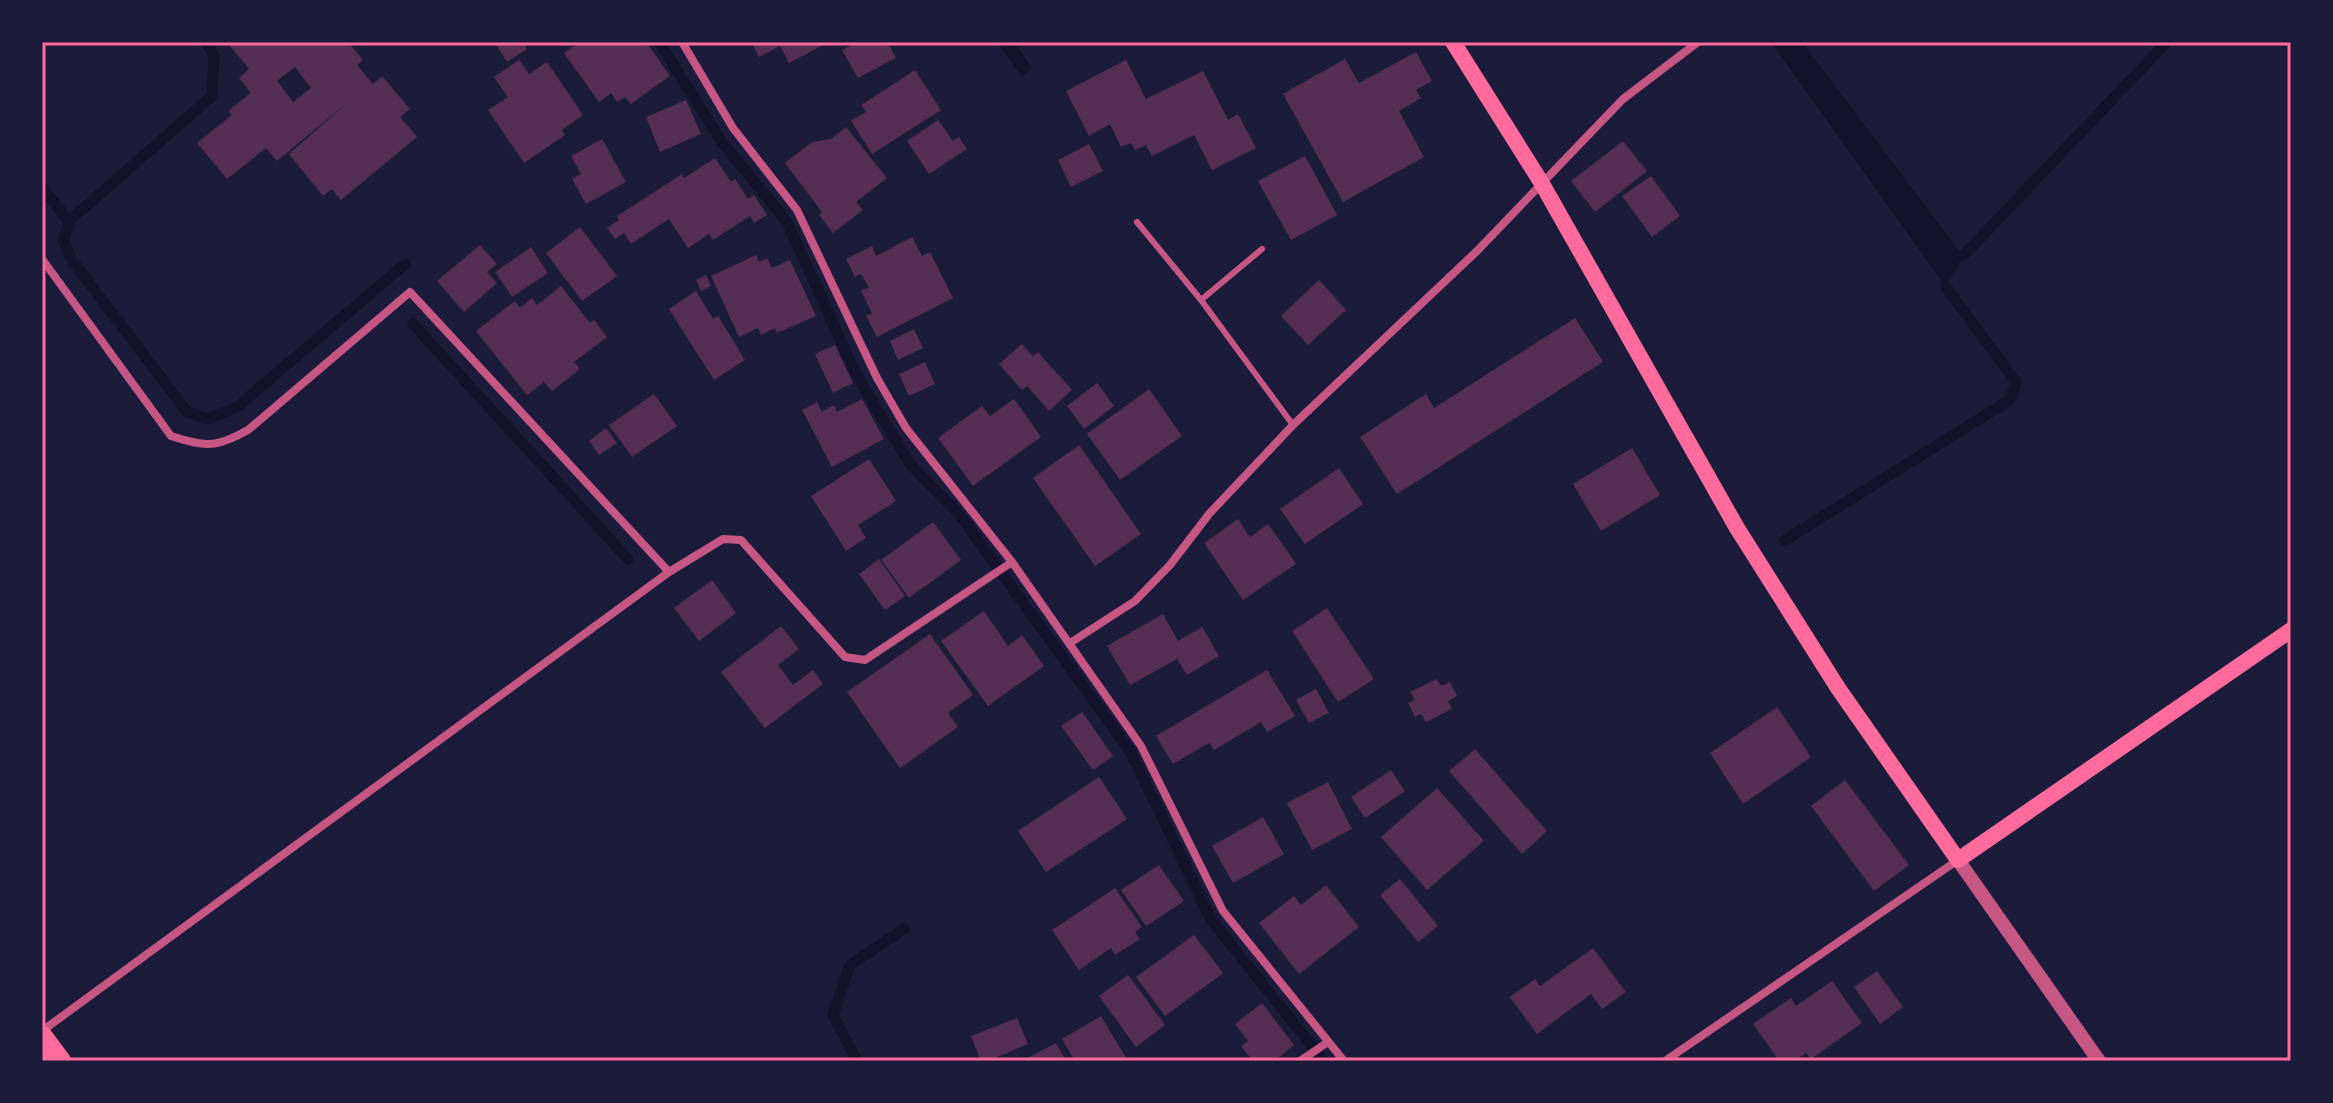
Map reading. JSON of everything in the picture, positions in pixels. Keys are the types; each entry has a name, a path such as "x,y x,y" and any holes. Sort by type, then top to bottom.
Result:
{"highway":[{"path":"42,1034 60,1061"}],"main road":[{"path":"1453,42 1541,182 1737,528 1838,688 1958,860 2291,630"}],"street":[{"path":"682,42 733,128 797,210 877,378 906,428 1012,562 1141,746 1223,911 1344,1061"},
{"path":"1070,643 1135,601 1170,565 1209,514 1293,425 1477,251 1623,99 1698,42"},
{"path":"42,259 171,436 198,445 225,443 248,430 410,292 669,572"},
{"path":"42,1034 669,572 723,539 741,540 845,657 865,660 1012,562"},
{"path":"1665,1061 1958,860 2099,1061"},
{"path":"1302,1060 1328,1042"}],"lane":[{"path":"1137,222 1201,300 1293,425"},
{"path":"1201,300 1262,249"}],"shaded area":[{"path":"997,42 1014,42 1032,68 1022,77"},
{"path":"1771,42 1802,42 1963,256 1946,287"}],"building":[{"path":"227,42 348,42 363,60 357,65 373,84 382,76 410,109 400,117 417,137 341,200 332,189 323,196 289,154 347,103 277,161 266,148 227,179 197,143 232,115 228,111 251,93 239,78 249,69","holes":["295,67 311,88 293,102 277,81"]},
{"path":"494,42 523,42 527,49 507,62"},
{"path":"579,42 646,42 670,76 631,104 625,97 617,102 611,93 599,102 564,53"},
{"path":"751,42 829,42 789,63 780,46 759,57"},
{"path":"858,42 887,42 896,58 858,78 842,50"},
{"path":"1416,52 1432,81 1416,90 1421,98 1399,111 1424,157 1343,202 1283,94 1345,59 1359,83"},
{"path":"519,60 529,74 547,62 583,115 562,130 565,135 524,163 488,110 508,97 494,77"},
{"path":"1126,60 1146,99 1203,71 1228,120 1238,114 1256,148 1212,170 1194,135 1152,156 1146,145 1135,150 1131,143 1121,147 1110,124 1089,136 1066,91"},
{"path":"915,70 941,110 872,154 851,121 866,112 861,105"},
{"path":"686,100 701,134 660,152 646,117"},
{"path":"938,120 953,141 959,137 967,149 929,174 907,141"},
{"path":"846,127 887,178 856,202 863,210 833,233 819,215 822,212 785,163 812,142 831,139"},
{"path":"602,139 626,182 586,204 572,179 581,174 571,156"},
{"path":"1623,141 1647,171 1595,212 1571,181"},
{"path":"1089,144 1103,171 1071,187 1058,160"},
{"path":"1305,156 1337,215 1291,240 1258,181"},
{"path":"715,158 731,182 735,179 748,199 754,195 767,215 754,223 750,216 713,240 709,234 688,248 669,219 631,244 624,233 615,239 607,228 619,220 617,216 682,174 684,178"},
{"path":"1651,176 1680,216 1652,237 1622,196"},
{"path":"580,227 617,276 582,301 546,253"},
{"path":"912,237 922,256 930,252 953,298 877,337 866,316 872,313 861,291 869,287 861,274 855,277 846,259 872,246 876,256"},
{"path":"480,245 497,264 487,272 497,283 464,312 437,281"},
{"path":"531,247 548,273 512,297 495,272"},
{"path":"756,255 759,262 767,258 772,268 790,260 816,316 777,333 775,328 761,335 758,328 739,337 711,276"},
{"path":"706,275 711,286 701,291 696,280"},
{"path":"1319,280 1346,310 1308,345 1281,316"},
{"path":"561,286 590,323 594,320 607,337 574,362 580,369 552,391 544,382 527,395 476,331 515,301 520,308 532,298 537,305"},
{"path":"696,291 713,319 718,316 745,360 714,380 669,309"},
{"path":"1575,318 1603,362 1397,494 1360,437 1426,394 1434,408"},
{"path":"914,329 923,348 898,360 890,341"},
{"path":"1022,344 1033,356 1038,352 1072,390 1049,411 1027,386 1022,390 999,364"},
{"path":"835,345 853,383 833,393 815,354"},
{"path":"925,362 935,384 909,396 899,374"},
{"path":"1097,383 1114,406 1084,429 1067,406"},
{"path":"1149,389 1182,436 1120,480 1087,434"},
{"path":"654,394 677,426 632,457 609,425"},
{"path":"862,399 884,439 832,467 802,410 817,402 822,412 834,405 837,412"},
{"path":"1014,399 1041,437 973,486 938,438 982,406 990,416"},
{"path":"606,428 617,443 599,455 589,441"},
{"path":"1079,445 1141,534 1095,566 1033,478"},
{"path":"1632,448 1660,495 1601,531 1573,484"},
{"path":"869,459 896,501 858,525 866,538 846,551 811,496"},
{"path":"1339,468 1363,504 1305,544 1280,509"},
{"path":"1238,519 1250,537 1268,524 1296,564 1243,600 1204,543"},
{"path":"933,522 961,560 909,598 881,560"},
{"path":"879,559 905,596 885,610 859,574"},
{"path":"712,580 736,613 699,641 674,608"},
{"path":"1327,608 1374,679 1338,702 1292,631"},
{"path":"984,611 1008,646 1022,635 1044,666 988,706 941,641"},
{"path":"1163,614 1178,641 1202,627 1219,656 1187,675 1177,659 1130,685 1107,646"},
{"path":"781,626 799,649 778,665 793,685 813,670 823,684 765,728 721,672"},
{"path":"930,634 973,695 948,713 958,727 900,768 847,692"},
{"path":"1267,670 1295,716 1267,732 1261,722 1214,750 1209,743 1173,764 1156,736"},
{"path":"1437,679 1441,686 1450,682 1457,696 1448,701 1452,709 1426,722 1421,714 1415,717 1408,703 1415,700 1410,692"},
{"path":"1316,689 1329,713 1309,723 1296,700"},
{"path":"1777,707 1811,757 1743,804 1710,753"},
{"path":"1082,712 1113,756 1093,770 1061,726"},
{"path":"1475,749 1547,831 1522,854 1449,771"},
{"path":"1391,770 1405,791 1365,818 1351,797"},
{"path":"1099,777 1127,819 1046,872 1018,831"},
{"path":"1845,780 1909,865 1874,891 1811,806"},
{"path":"1328,782 1352,829 1312,850 1287,803"},
{"path":"1437,788 1484,841 1427,890 1381,837"},
{"path":"1263,817 1284,854 1233,883 1212,846"},
{"path":"1159,865 1184,901 1146,926 1121,890"},
{"path":"1400,879 1438,926 1418,942 1380,895"},
{"path":"1326,885 1359,927 1299,974 1259,923 1294,896 1301,905"},
{"path":"1115,888 1142,927 1135,932 1140,939 1115,955 1111,948 1079,970 1052,930"},
{"path":"1194,935 1223,973 1165,1016 1136,977"},
{"path":"1593,948 1626,992 1602,1009 1591,994 1537,1034 1510,997 1535,979 1540,986"},
{"path":"1877,971 1903,1007 1880,1024 1854,987"},
{"path":"1128,975 1165,1025 1136,1047 1099,996"},
{"path":"1832,981 1862,1023 1811,1059 1806,1053 1794,1061 1779,1061 1753,1024 1791,998 1796,1006"},
{"path":"1262,1003 1294,1045 1274,1061 1253,1061 1241,1046 1248,1041 1235,1024"},
{"path":"1101,1016 1128,1061 1075,1061 1062,1039"},
{"path":"1017,1018 1028,1044 981,1061 971,1036"},
{"path":"1056,1043 1066,1061 1022,1061"}],"waterway":[{"path":"69,221 212,96 214,56 206,42"},
{"path":"659,42 721,141 787,222 856,374 910,464 960,515 1130,751 1212,921 1324,1061"},
{"path":"1963,256 2167,42"},
{"path":"42,187 69,221 64,241 71,259 187,412 208,419 237,407 405,264"},
{"path":"1785,540 2010,400 2016,382 1946,287"},
{"path":"413,324 628,559"},
{"path":"857,1061 833,1015 850,965 904,929"}]}
